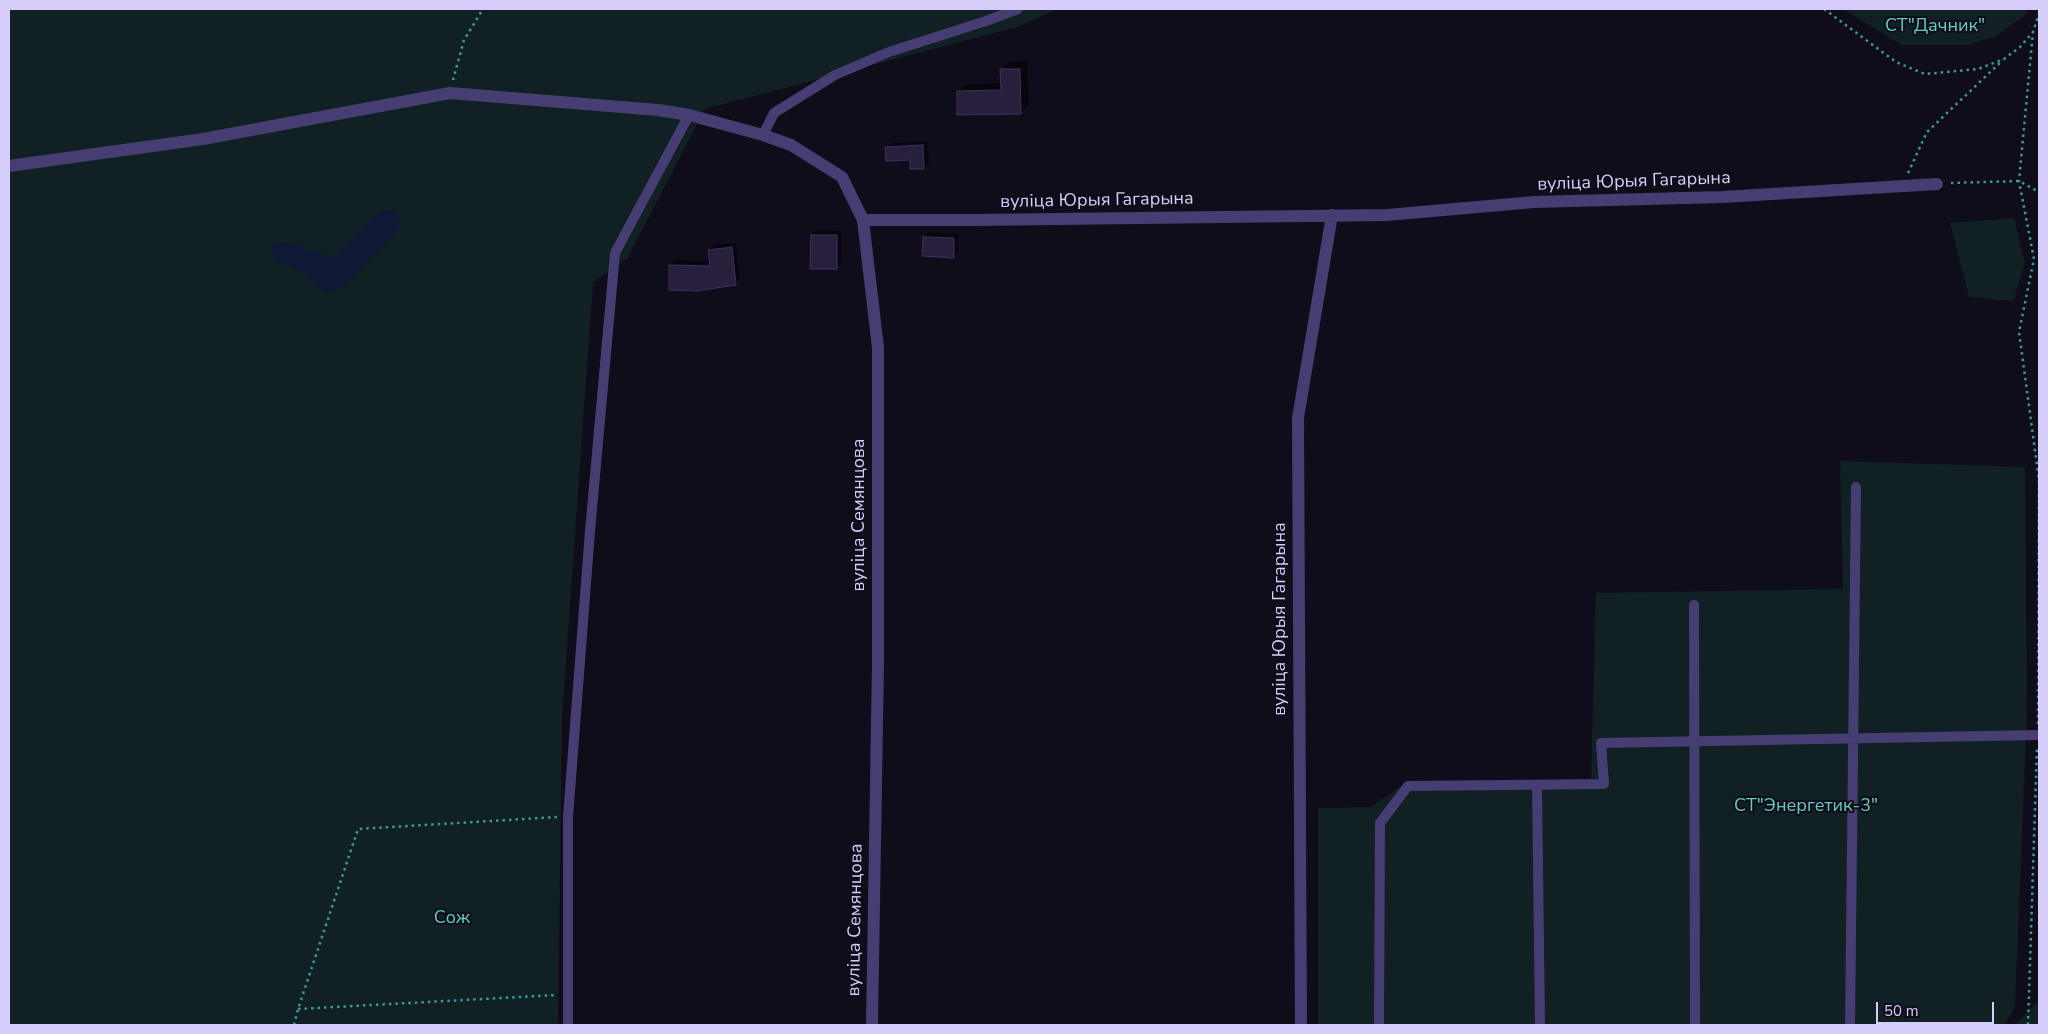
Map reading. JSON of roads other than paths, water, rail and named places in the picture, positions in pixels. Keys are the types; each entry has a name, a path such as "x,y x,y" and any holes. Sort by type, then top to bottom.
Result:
{"street":[{"name":"вуліца Семянцова","path":"9,166 204,139 450,93 658,110 689,115 763,134 791,144 842,177 863,220 878,348 878,662 872,1025"},
{"name":"вуліца Юрыя Гагарына","path":"863,220 1387,215 1534,202 1722,197 1937,184"},
{"name":"вуліца Юрыя Гагарына","path":"1301,1025 1298,418 1332,216"}],"lane":[{"path":"763,134 774,113 835,75 889,52 1018,9"},
{"path":"568,1025 568,817 590,531 615,253 689,115"},
{"path":"1850,1025 1856,488"},
{"path":"1694,605 1696,742 1695,1025"},
{"path":"1379,1025 1380,823 1408,786 1604,784 1601,743 2038,735"},
{"path":"1537,785 1540,1025"}],"water":[{"path":"385,210 398,215 401,224 400,228 349,282 333,293 325,293 303,273 277,261 271,254 273,246 282,243 295,244 327,256 337,254 371,219 380,211"}],"park label":[{"name":"СТ\"Дачник\"","path":"1935,27"},
{"name":"СТ\"Энергетик-3\"","path":"1806,807"},
{"name":"Сож","path":"452,919"}]}
